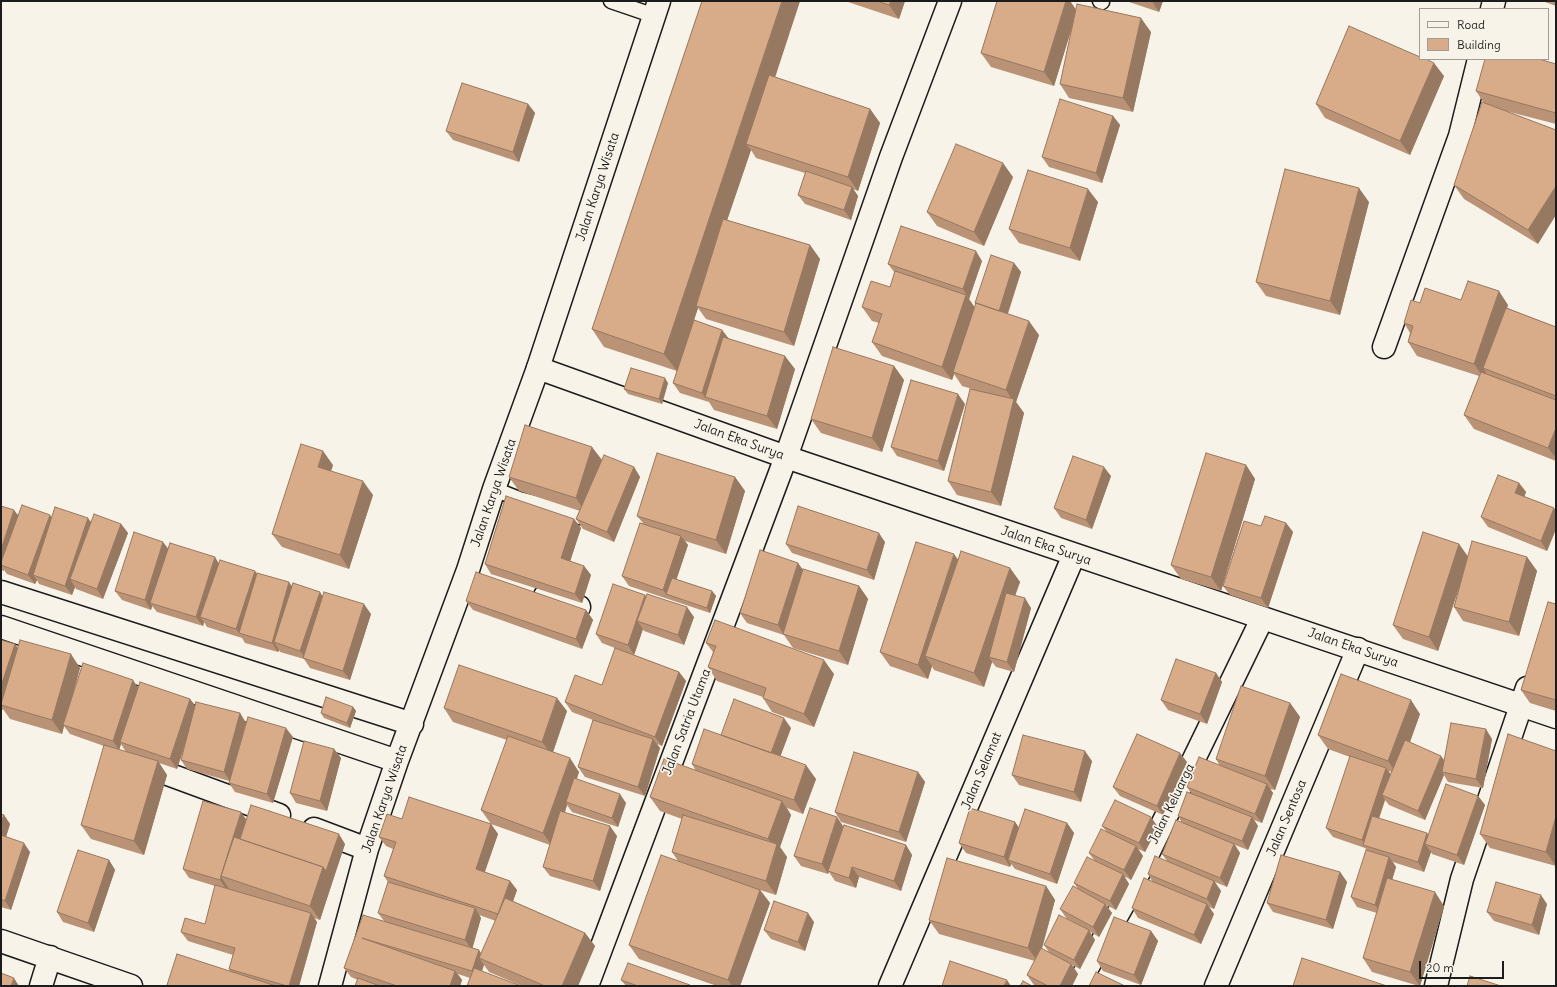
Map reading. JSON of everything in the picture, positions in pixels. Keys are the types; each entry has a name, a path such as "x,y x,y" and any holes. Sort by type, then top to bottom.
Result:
{"street":[{"name":"Jalan Satria Utama","path":"588,986 786,457 891,157 950,1"},
{"name":"Jalan Karya Wisata","path":"330,986 367,849 397,761 478,573 494,489 538,368 657,9"},
{"path":"1384,347 1460,136 1479,60"},
{"name":"Jalan Eka Surya","path":"538,368 786,457 1074,556 1262,619 1358,649 1520,706 1556,717"},
{"name":"Jalan Selamat","path":"890,986 1074,556"},
{"path":"522,589 579,608"},
{"path":"1,592 412,724"},
{"name":"Jalan Keluarga","path":"1077,986 1124,903 1262,619"},
{"path":"1,627 397,761"},
{"name":"Jalan Sentosa","path":"1216,986 1358,649"},
{"path":"1436,986 1462,879 1533,671"},
{"path":"154,769 367,849"},
{"path":"1,942 50,957 131,986"},
{"path":"41,986 50,957"}],"lane":[{"path":"612,1 657,9"},
{"path":"494,489 519,499 547,506 579,517"}],"building":[{"path":"702,1 782,1 664,354 592,329"},
{"path":"877,1 891,1 889,5"},
{"path":"997,1 1066,1 1044,72 981,53"},
{"path":"1077,4 1141,18 1123,98 1060,84"},
{"path":"1349,26 1419,57 1419,60 1428,60 1434,63 1400,141 1316,104"},
{"path":"1485,60 1542,60 1556,64 1556,113 1476,91"},
{"path":"769,75 870,109 848,177 746,144"},
{"path":"462,83 528,104 513,152 446,131"},
{"path":"1060,99 1113,116 1096,173 1042,157"},
{"path":"1482,102 1556,130 1556,186 1528,230 1454,185"},
{"path":"956,144 1003,163 974,232 927,212"},
{"path":"1285,169 1359,188 1330,301 1256,282"},
{"path":"1028,170 1088,189 1070,248 1009,229"},
{"path":"806,171 852,187 844,210 798,195"},
{"path":"723,219 810,245 784,332 696,306"},
{"path":"901,226 976,251 963,289 888,264"},
{"path":"991,255 1014,263 999,311 975,303"},
{"path":"895,271 966,295 942,367 872,342 882,314 862,307 871,281 890,287"},
{"path":"1468,281 1499,291 1474,364 1408,342 1413,326 1404,323 1411,300 1420,303 1425,288 1461,300"},
{"path":"976,303 1029,321 1006,390 953,372"},
{"path":"1506,308 1556,327 1556,396 1483,368"},
{"path":"694,320 722,330 702,393 673,383"},
{"path":"723,337 785,356 767,416 705,397"},
{"path":"833,347 894,366 872,438 811,419"},
{"path":"631,368 665,378 659,399 624,389"},
{"path":"1481,372 1556,400 1556,428 1548,448 1464,415"},
{"path":"911,380 958,394 938,461 891,447"},
{"path":"970,389 1014,399 991,492 948,481"},
{"path":"525,425 592,447 576,498 509,477"},
{"path":"301,444 323,451 318,467 363,481 340,555 272,534"},
{"path":"657,453 735,477 716,540 637,516"},
{"path":"1206,453 1246,465 1211,577 1171,565"},
{"path":"604,455 634,467 607,532 576,519"},
{"path":"1073,456 1104,467 1086,520 1054,508"},
{"path":"1498,475 1519,483 1515,493 1554,508 1541,541 1481,517"},
{"path":"506,496 574,519 561,558 584,566 575,594 485,564"},
{"path":"22,505 50,515 28,575 1,565"},
{"path":"1,506 14,510 1,550"},
{"path":"798,506 879,533 867,570 786,544"},
{"path":"55,507 88,518 65,586 33,575"},
{"path":"94,514 121,524 97,589 70,579"},
{"path":"1265,516 1286,523 1261,598 1223,586 1244,521 1261,526"},
{"path":"640,523 681,536 663,590 622,576"},
{"path":"134,532 163,542 145,600 115,591"},
{"path":"1423,532 1459,544 1429,637 1393,625"},
{"path":"1472,541 1527,557 1509,622 1454,607"},
{"path":"916,542 954,554 918,665 880,652"},
{"path":"170,543 215,557 196,617 150,603"},
{"path":"760,550 798,563 778,625 740,613"},
{"path":"961,551 1010,568 974,673 925,656"},
{"path":"220,560 255,571 236,629 200,617"},
{"path":"803,569 859,586 839,651 783,634"},
{"path":"476,572 586,610 576,639 466,601"},
{"path":"257,573 289,582 272,643 239,633"},
{"path":"672,578 712,591 707,608 666,594"},
{"path":"293,583 320,592 300,651 274,642"},
{"path":"613,584 645,595 628,645 596,634"},
{"path":"324,592 364,604 343,671 303,658"},
{"path":"1006,593 1025,598 1007,662 989,657"},
{"path":"647,594 687,607 678,635 637,621"},
{"path":"1548,602 1556,604 1556,700 1521,690"},
{"path":"715,620 824,660 804,714 763,698 766,688 708,667 716,646 706,643"},
{"path":"1,640 15,644 1,686"},
{"path":"20,640 71,654 52,720 1,705"},
{"path":"615,648 679,672 655,737 565,702 575,675 602,685"},
{"path":"1176,659 1216,673 1200,714 1161,700"},
{"path":"83,663 133,680 113,741 63,725"},
{"path":"459,665 557,698 542,742 444,708"},
{"path":"1341,674 1411,700 1388,761 1318,735"},
{"path":"140,682 190,699 170,759 120,742"},
{"path":"1241,686 1290,703 1265,776 1216,759"},
{"path":"326,697 353,707 347,723 321,713"},
{"path":"734,699 784,718 771,753 721,735"},
{"path":"196,702 240,713 224,772 181,760"},
{"path":"248,717 286,728 267,794 229,783"},
{"path":"593,720 653,739 638,787 578,767"},
{"path":"1451,723 1486,729 1476,779 1442,772"},
{"path":"704,729 806,765 794,800 692,764"},
{"path":"1137,734 1180,753 1157,806 1113,787"},
{"path":"1508,734 1556,751 1556,816 1546,852 1480,834"},
{"path":"1023,735 1085,751 1074,792 1012,775"},
{"path":"508,736 570,758 543,833 481,810"},
{"path":"1405,740 1441,756 1418,811 1382,795"},
{"path":"304,741 334,749 320,801 290,793"},
{"path":"104,745 158,761 134,841 81,825"},
{"path":"854,752 918,772 899,832 835,812"},
{"path":"1350,756 1386,768 1362,840 1326,828"},
{"path":"1199,757 1267,784 1255,814 1187,787"},
{"path":"664,759 782,801 768,839 650,797"},
{"path":"574,778 620,794 612,818 566,802"},
{"path":"1446,784 1478,796 1457,855 1425,844"},
{"path":"1187,792 1252,817 1242,841 1178,816"},
{"path":"409,797 491,824 476,869 510,881 498,914 384,876 396,842 379,837 387,814 402,819"},
{"path":"1115,800 1151,817 1139,843 1102,826"},
{"path":"203,801 241,812 220,880 183,869"},
{"path":"251,805 339,834 326,871 323,867 240,839"},
{"path":"810,808 837,817 822,864 794,856"},
{"path":"970,808 1015,822 1004,857 959,843"},
{"path":"1025,809 1067,823 1050,874 1008,860"},
{"path":"560,811 610,826 593,881 543,867"},
{"path":"1,814 4,815 1,823"},
{"path":"683,815 777,844 766,881 672,852"},
{"path":"1372,816 1427,833 1418,862 1363,845"},
{"path":"1176,820 1234,844 1220,878 1162,854"},
{"path":"844,825 906,845 894,881 852,867 849,878 828,871"},
{"path":"1101,829 1136,846 1124,870 1089,853"},
{"path":"1,835 24,843 5,901 1,899"},
{"path":"234,837 323,867 310,906 221,876"},
{"path":"78,850 109,860 88,923 57,912"},
{"path":"1366,850 1389,857 1375,905 1351,897"},
{"path":"661,855 760,890 728,980 629,945"},
{"path":"1281,855 1340,872 1326,920 1267,903"},
{"path":"1155,856 1214,881 1207,899 1148,874"},
{"path":"1087,857 1123,874 1110,901 1074,883"},
{"path":"947,858 1046,886 1028,948 929,920"},
{"path":"1144,878 1207,904 1194,935 1132,908"},
{"path":"1387,878 1435,892 1410,972 1363,958"},
{"path":"388,882 475,908 465,940 378,913"},
{"path":"1496,882 1541,895 1532,925 1487,912"},
{"path":"215,885 311,913 289,986 229,969 235,948 181,932 185,918 205,924"},
{"path":"1073,886 1105,904 1093,927 1060,909"},
{"path":"505,898 585,933 562,986 545,986 479,958"},
{"path":"774,901 808,913 798,942 764,930"},
{"path":"363,915 479,950 472,971 362,938 455,971 450,986 397,986 344,968"},
{"path":"1059,915 1089,930 1074,960 1044,945"},
{"path":"1114,917 1151,931 1134,975 1097,961"},
{"path":"1041,948 1071,964 1060,986 1048,986 1027,975"},
{"path":"177,954 276,986 169,986 167,985"},
{"path":"1302,958 1387,986 1293,986"},
{"path":"950,961 1007,980 1004,986 942,986"},
{"path":"628,963 690,986 638,986 621,980"},
{"path":"474,968 521,986 467,986"},
{"path":"1096,972 1125,986 1089,986"},
{"path":"1,973 14,978 11,986 1,986"},
{"path":"1470,976 1501,986 1467,986"},
{"path":"358,978 380,986 355,986"},
{"path":"1023,981 1032,986 1020,986"}]}
